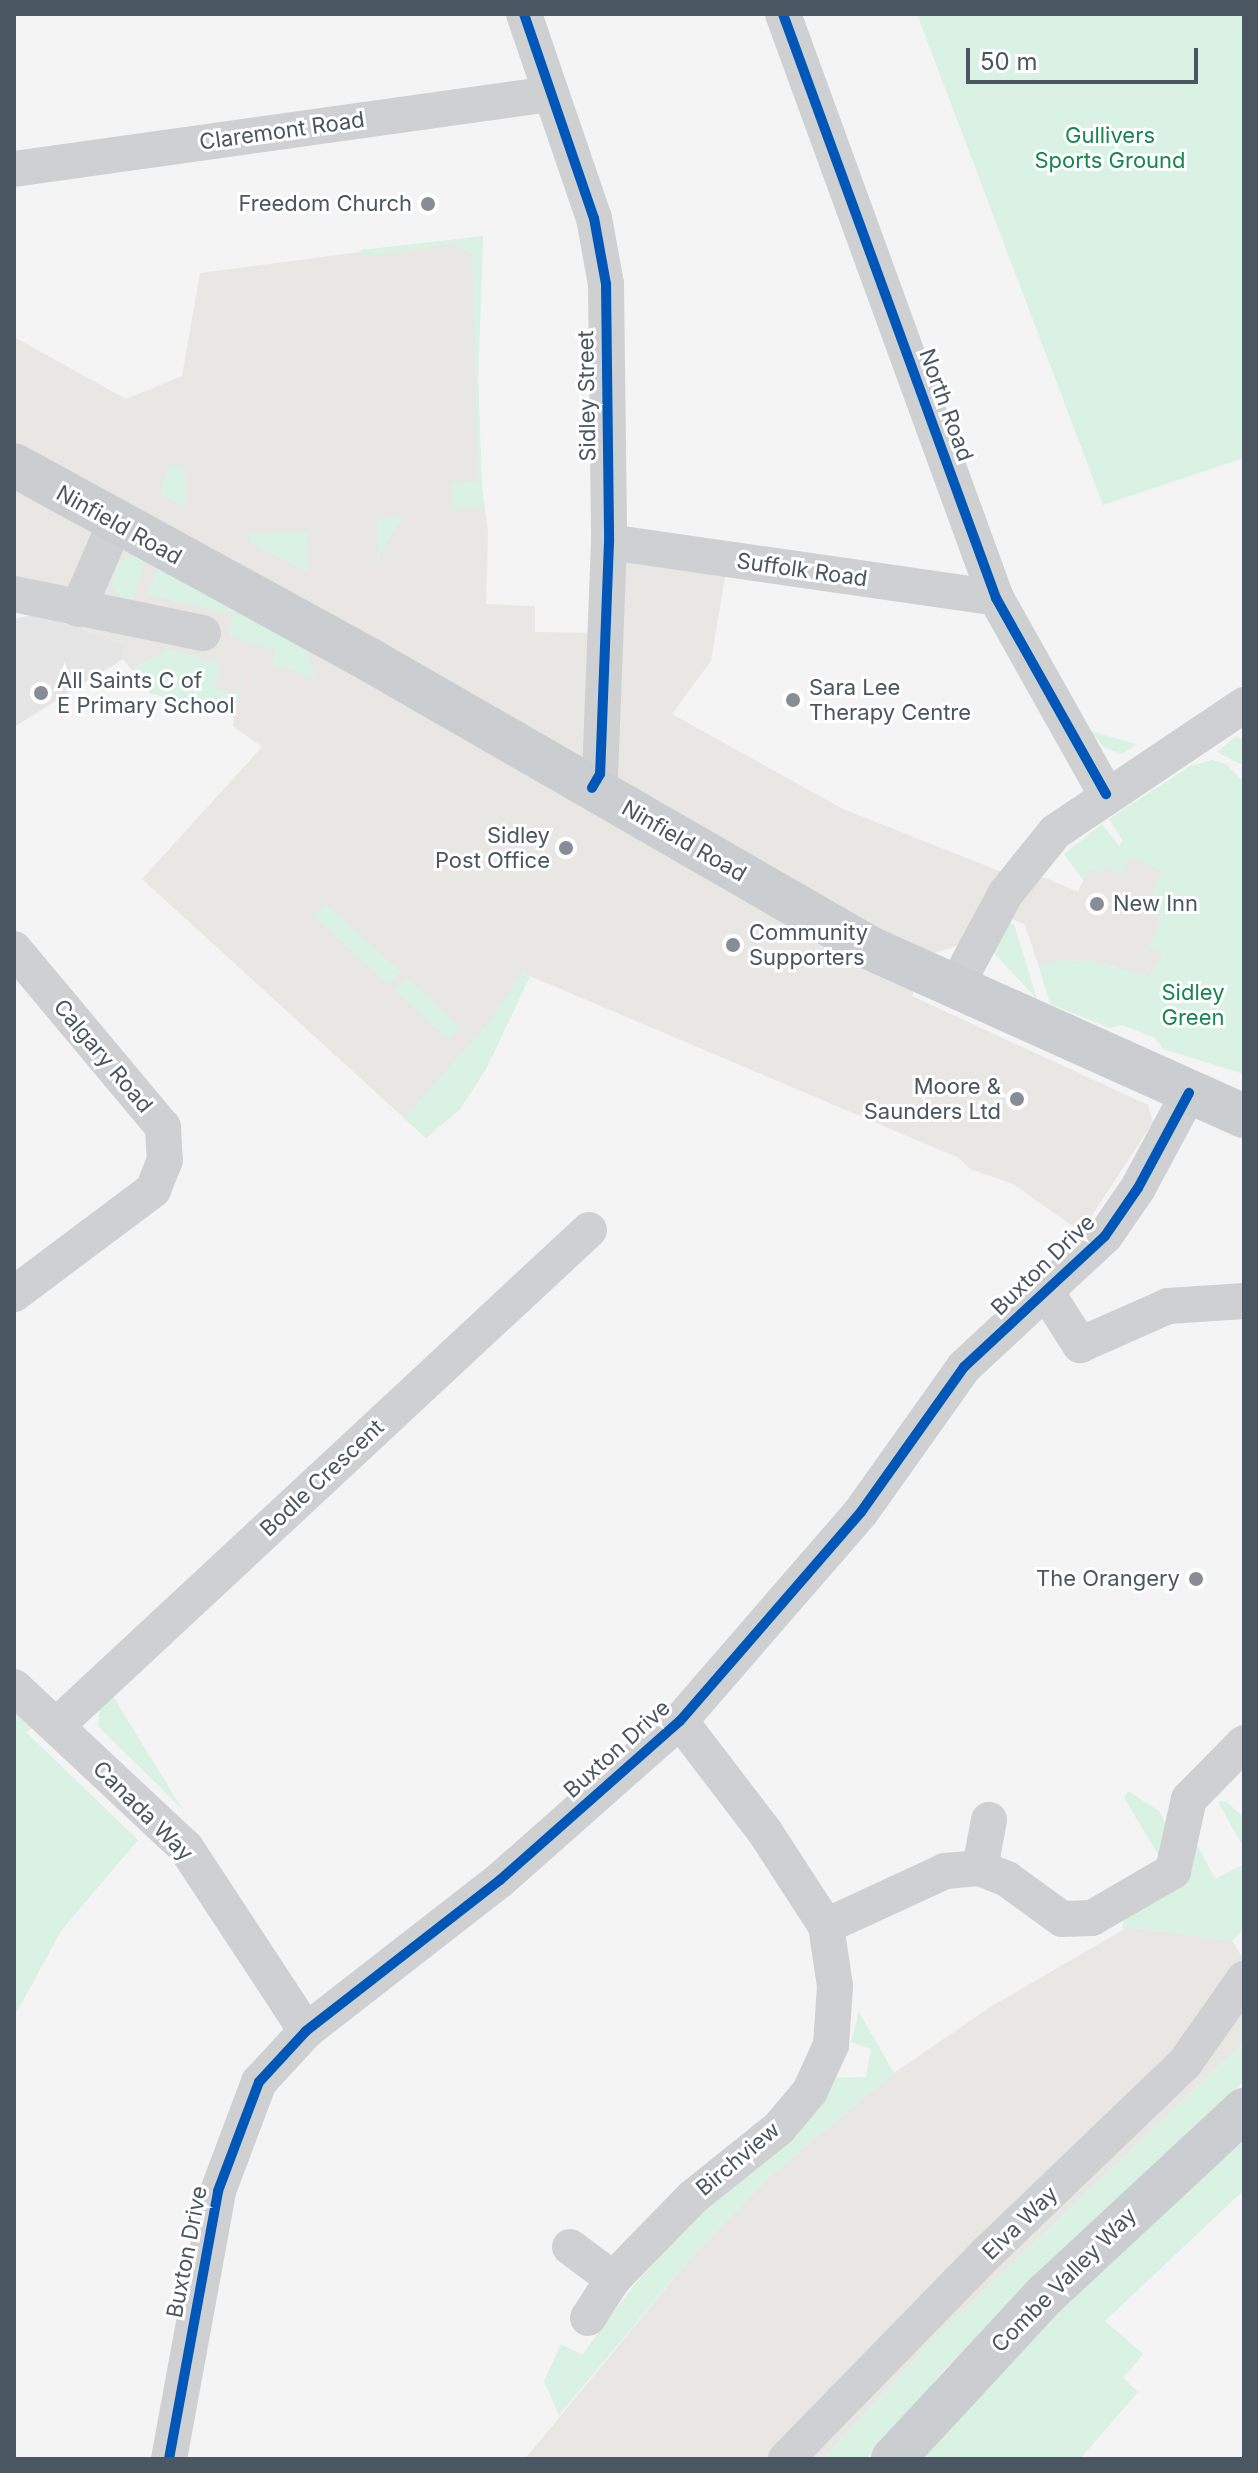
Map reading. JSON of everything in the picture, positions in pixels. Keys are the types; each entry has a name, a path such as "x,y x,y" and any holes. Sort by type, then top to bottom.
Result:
{"main road":[{"name":"Ninfield Road","path":"14,465 115,524 370,660 870,948 1244,1116"},
{"name":"Combe Valley Way","path":"893,2459 1045,2295 1244,2110"}],"street":[{"name":"Sidley Street","path":"524,14 594,218 606,284 609,542 600,774 592,788"},
{"name":"North Road","path":"783,14 996,598 1106,794"},
{"name":"Claremont Road","path":"14,169 550,94"},
{"path":"78,609 115,524"},
{"name":"Suffolk Road","path":"609,542 996,598"},
{"path":"27,598 203,633"},
{"path":"955,988 1020,871 1055,832 1106,794 1244,705"},
{"name":"Calgary Road","path":"14,949 163,1127 165,1160 153,1190 14,1294"},
{"name":"Buxton Drive","path":"169,2459 218,2191 259,2082 306,2031 500,1880 680,1721 861,1512 964,1367 1105,1236 1138,1188 1189,1093"},
{"name":"Bodle Crescent","path":"56,1726 589,1230"},
{"path":"1047,1293 1080,1345 1168,1306 1244,1301"},
{"name":"Canada Way","path":"14,1687 186,1848 306,2031"},
{"name":"Birchview","path":"588,2318 613,2279 693,2197 779,2128 810,2091 831,2045 835,1986 826,1926 765,1832 680,1721"},
{"path":"826,1926 945,1871 980,1868 1007,1879 1062,1919 1092,1918 1173,1871 1189,1799 1237,1762"},
{"path":"980,1868 989,1820"},
{"name":"Elva Way","path":"786,2459 987,2253 1185,2063 1244,1979"},
{"path":"570,2247 613,2279"}],"shaded area":[{"path":"483,236 478,379 481,482 488,531 486,604 535,606 535,632 621,633 623,555 726,571 711,661 672,714 843,809 1007,874 1046,878 1078,892 1088,869 1104,866 1191,784 1164,954 1150,977 1093,961 1060,960 1039,967 1025,925 986,906 962,944 929,955 912,996 1148,1105 1153,1122 1081,1232 1013,1184 970,1169 959,1158 530,976 486,1069 460,1109 426,1138 142,879 262,747 233,726 234,717 150,693 123,659 124,644 37,614 14,581 14,337 126,399 182,376 200,273"},
{"name":"All Saints C of E Primary School","path":"37,614 124,644 123,659 14,727 14,619"},
{"path":"1128,1927 1232,1941 1244,1960 1244,2042 935,2337 823,2459 525,2459 694,2254 769,2177 894,2073 992,2006"}],"green space":[{"name":"Gullivers Sports Ground","path":"917,14 1244,14 1244,458 1103,505"},
{"path":"483,236 478,379 483,507 453,510 451,482 478,481 472,255 454,244 361,257 361,250"},
{"path":"168,466 185,467 186,508 160,494"},
{"path":"377,517 403,517 380,554 378,570"},
{"path":"307,532 308,572 251,543 250,533"},
{"path":"133,555 145,561 133,600 119,596 111,587 118,563"},
{"path":"157,569 293,638 307,652 315,678 272,664 275,651 229,636 233,614 148,595"},
{"path":"168,648 221,664 215,688 236,694 243,671 234,717 150,693 132,669"},
{"path":"1090,731 1137,744 1122,754 1105,748"},
{"path":"1236,736 1244,741 1244,766 1217,752"},
{"name":"Sidley Green","path":"1212,760 1226,764 1244,782 1244,1074 1163,1049 1155,1038 1122,1025 1110,1028 1050,1004 1039,967 1060,960 1093,961 1150,977 1164,954 1148,948 1163,915 1147,908 1162,871 1129,857 1122,874 1105,867 1101,874 1088,869 1083,880 1064,854 1102,824 1119,846 1123,841 1109,819 1190,766"},
{"path":"325,903 401,972 389,985 313,916"},
{"path":"1007,923 1014,924 1037,999 992,951"},
{"path":"523,971 530,976 486,1069 460,1109 426,1138 404,1118 489,1022"},
{"path":"406,977 461,1027 449,1040 394,990"},
{"path":"111,1693 183,1810 98,1726 100,1707"},
{"path":"14,1712 32,1728 26,1732 138,1840 61,1931 14,2017"},
{"path":"1128,1791 1159,1811 1169,1830 1162,1861 1124,1798"},
{"path":"1226,1801 1244,1818 1244,1848 1218,1802"},
{"path":"1193,1837 1215,1879 1244,1864 1244,1929 1232,1941 1128,1927 1122,1931 1124,1919"},
{"path":"859,2012 894,2073 769,2177 694,2254 559,2415 544,2381 561,2344 582,2355 631,2289 701,2209 831,2078 866,2077 871,2049 851,2042"},
{"path":"1244,2042 1244,2081 945,2369 867,2459 823,2459 935,2337"},
{"path":"1244,2141 1244,2190 1105,2321 1143,2354 1123,2378 1138,2392 1080,2459 919,2459 1053,2311"}],"cycle path":[{"path":"524,14 594,218 606,284 609,542 600,774 592,788"},
{"path":"783,14 996,598 1106,794"},
{"path":"169,2459 218,2191 259,2082 306,2031 500,1880 680,1721 861,1512 964,1367 1105,1236 1138,1188 1189,1093"}],"place":[{"name":"Freedom Church","path":"428,204"},
{"name":"All Saints C of E Primary School","path":"41,693"},
{"name":"Sara Lee Therapy Centre","path":"793,700"},
{"name":"Sidley Post Office","path":"566,848"},
{"name":"New Inn","path":"1097,904"},
{"name":"Community Supporters","path":"733,945"},
{"name":"Moore & Saunders Ltd","path":"1017,1099"},
{"name":"The Orangery","path":"1196,1579"}]}
